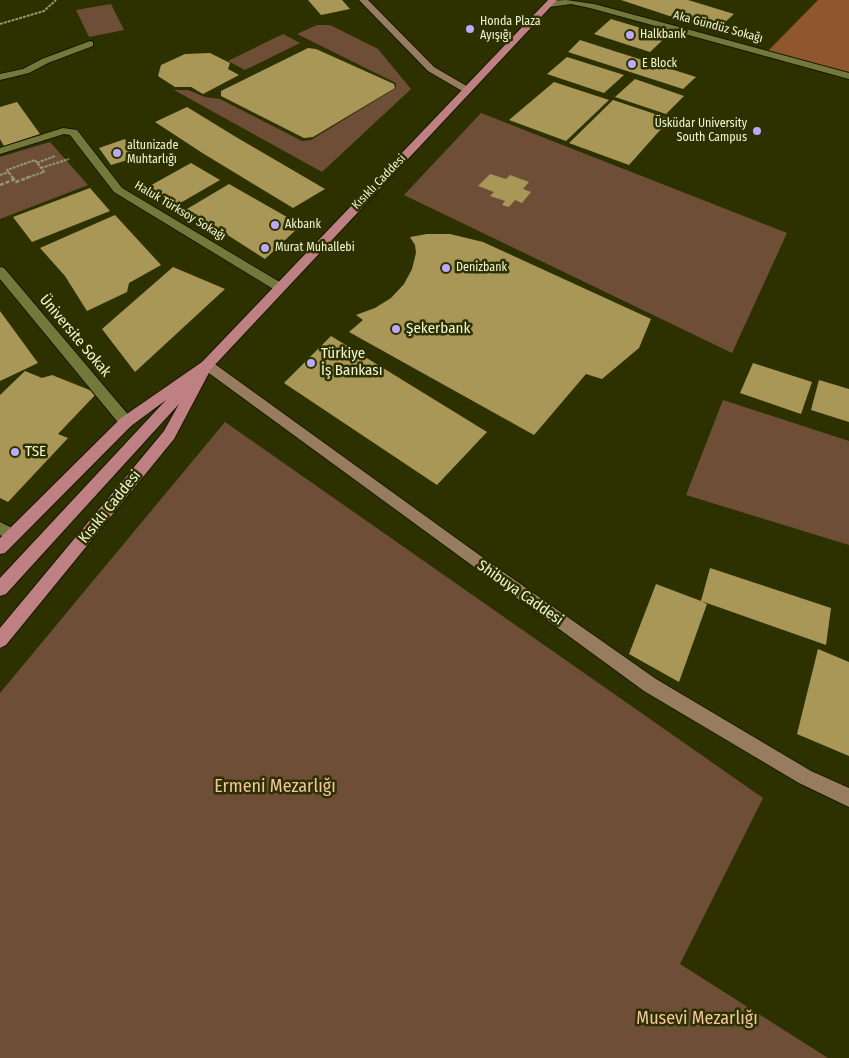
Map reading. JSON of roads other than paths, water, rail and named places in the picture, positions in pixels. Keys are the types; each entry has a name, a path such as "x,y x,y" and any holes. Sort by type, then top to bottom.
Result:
{"main road":[{"name":"Kısıklı Caddesi","path":"0,548 7,531 126,422 207,365 279,286 552,2"},
{"name":"Kısıklı Caddesi","path":"0,640 169,435 207,365"},
{"path":"0,589 207,365"}],"street":[{"path":"363,0 431,70 467,90"},
{"name":"Aka Gündüz Sokağı","path":"552,2 571,2 591,6 849,76"},
{"path":"0,77 26,71 45,61 90,44"},
{"name":"Haluk Türksoy Sokağı","path":"0,151 63,131 72,132 118,190 279,286"},
{"name":"Üniversite Sokak","path":"0,271 126,422"},
{"name":"Shibuya Caddesi","path":"207,365 484,567 650,685 805,777 849,798"}],"place":[{"name":"Honda Plaza Ayışığı","path":"470,29"},
{"name":"Halkbank","path":"630,35"},
{"name":"E Block","path":"632,64"},
{"name":"Üsküdar University South Campus","path":"757,131"},
{"name":"altunizade Muhtarlığı","path":"117,153"},
{"name":"Akbank","path":"275,225"},
{"name":"Murat Muhallebi","path":"265,248"},
{"name":"Denizbank","path":"446,268"},
{"name":"Şekerbank","path":"396,329"},
{"name":"Türkiye İş Bankası","path":"311,363"},
{"name":"TSE","path":"15,452"}],"park label":[{"name":"Ermeni Mezarlığı","path":"275,787"},
{"name":"Musevi Mezarlığı","path":"697,1019"}]}
